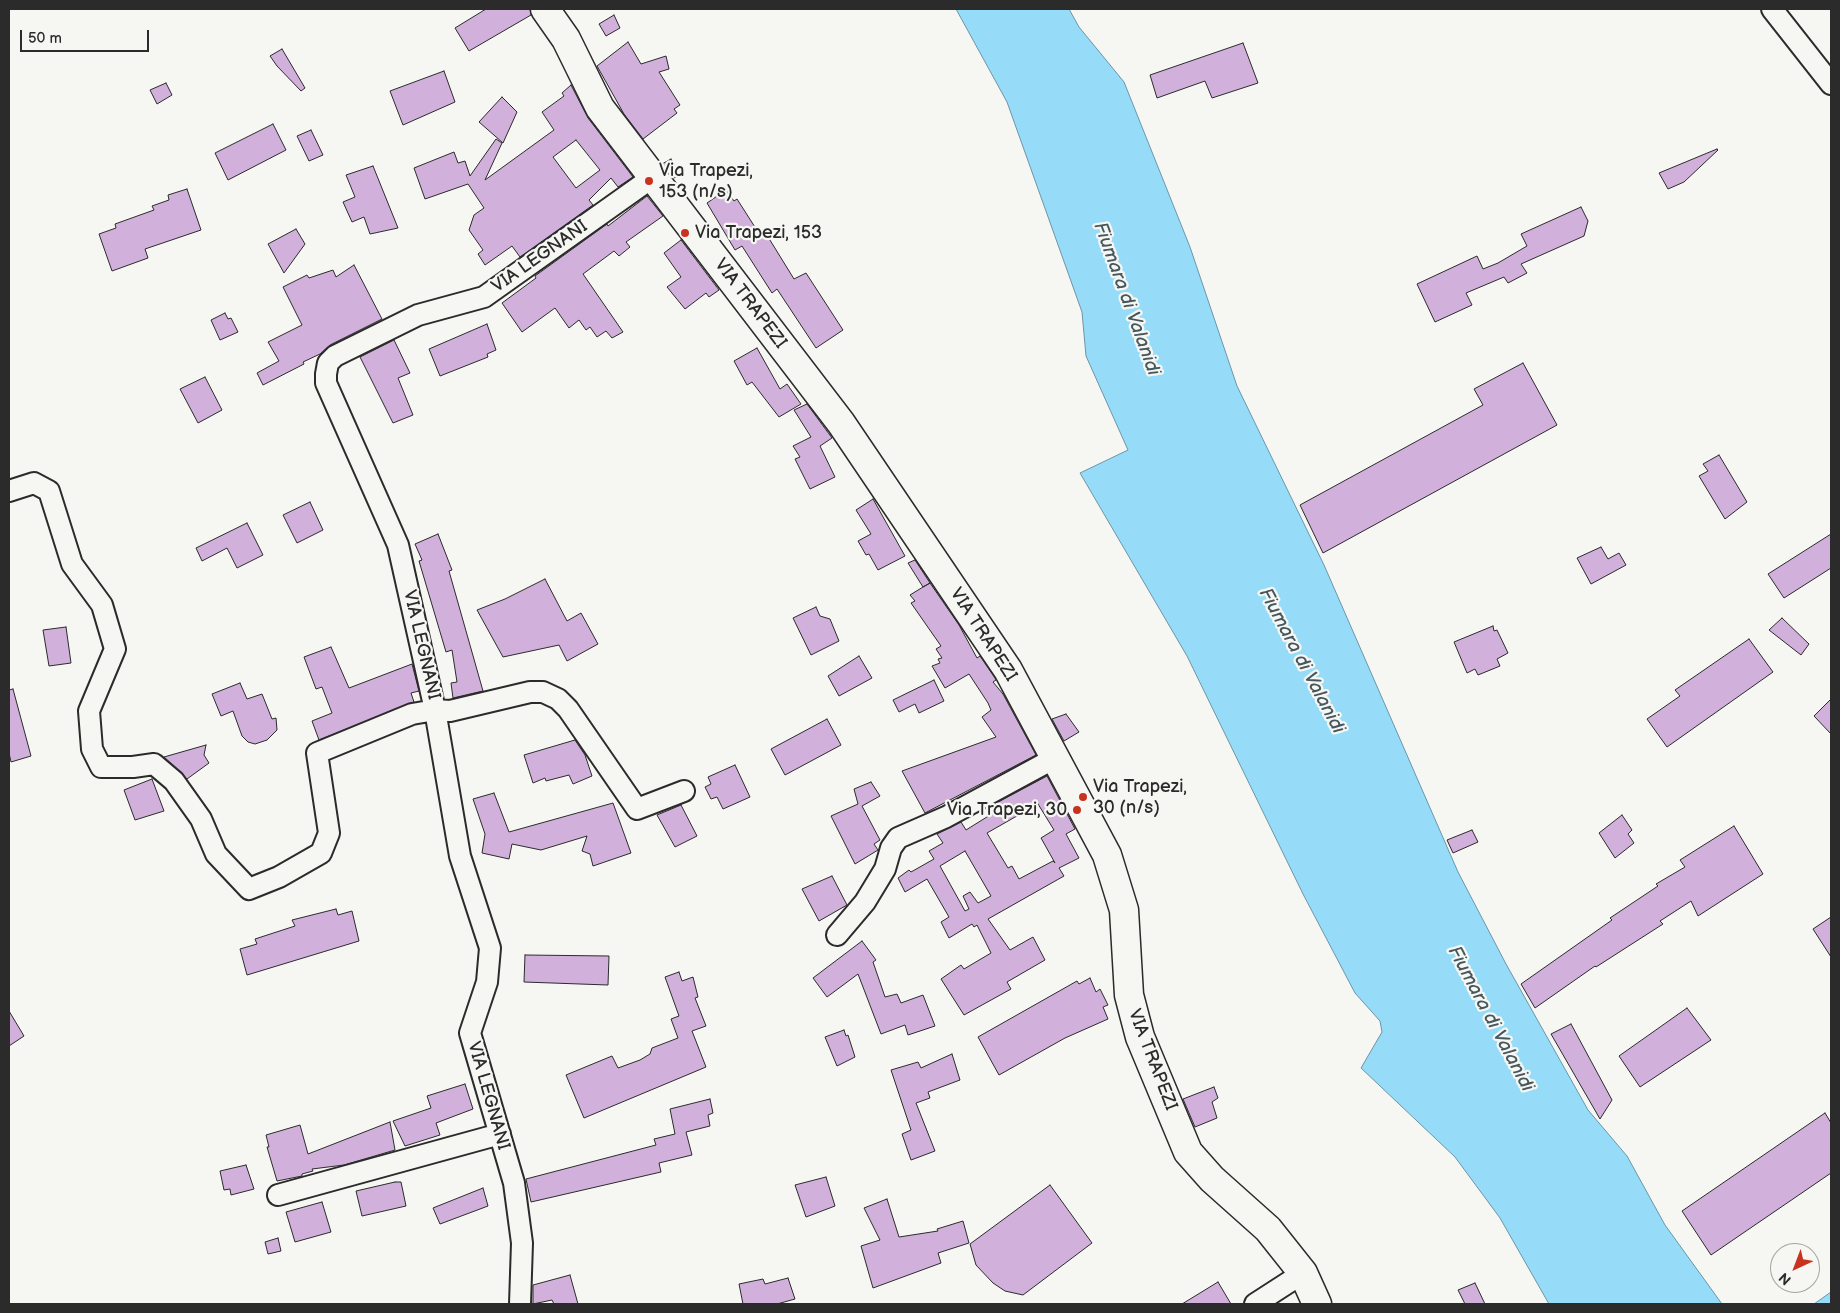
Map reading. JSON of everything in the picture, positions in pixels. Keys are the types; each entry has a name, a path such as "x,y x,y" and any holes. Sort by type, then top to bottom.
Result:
{"street":[{"name":"VIA TRAPEZI","path":"545,9 566,39 600,108 841,423 1008,670 1107,855 1124,910 1129,995 1140,1037 1188,1152 1212,1179 1268,1229 1303,1273 1317,1304"},
{"path":"1772,9 1831,84"},
{"name":"VIA LEGNANI","path":"520,1304 522,1243 514,1182 470,1033 487,982 490,948 460,856 436,710 398,545 326,383 328,363 335,356 418,315 484,297 653,176"},
{"path":"9,490 34,482 49,491 72,564 102,605 115,649 89,711 92,749 101,766 133,767 154,764 174,781 201,819 216,854 249,889 279,876 321,853 329,834 317,753 378,726 412,714 436,710 450,711 530,692 543,692 558,699 568,709 637,809 684,791"},
{"path":"837,935 865,902 885,869 891,848 898,838 946,817 1055,758"},
{"path":"278,1195 500,1134"},
{"path":"1255,1304 1303,1273"}],"water":[{"name":"Fiumara di Valanidi","path":"956,9 1069,9 1079,27 1124,82 1190,247 1237,386 1324,565 1458,872 1506,964 1588,1110 1627,1156 1665,1225 1722,1304 1549,1304 1500,1218 1455,1157 1361,1068 1382,1032 1380,1021 1355,993 1303,894 1187,656 1080,473 1128,450 1086,356 1082,312 1007,102"},
{"path":"1831,1292 1831,1304 1814,1304"}],"building":[{"path":"486,9 530,9 531,15 469,51 455,28"},
{"path":"614,15 620,28 606,36 599,24"},
{"path":"628,42 641,64 666,56 669,69 659,72 680,105 674,109 677,113 643,139 624,114 597,66"},
{"path":"1243,43 1258,83 1212,98 1205,81 1157,98 1150,75"},
{"path":"282,49 305,88 301,91 270,56"},
{"path":"444,71 455,102 403,125 390,91"},
{"path":"166,83 172,95 157,104 150,90"},
{"path":"571,85 588,118 633,177 618,187 611,178 589,200 593,205 520,257 512,246 485,265 478,254 483,250 469,230 474,215 484,208 468,184 425,199 414,168 454,152 458,163 465,161 470,176 496,139 502,143 485,180 554,130 542,112 564,96 562,93","holes":["576,140 600,170 576,188 553,157"]},
{"path":"502,97 517,112 503,143 479,122"},
{"path":"273,124 286,150 228,180 215,153"},
{"path":"311,130 323,155 309,161 297,136"},
{"path":"1717,149 1684,182 1668,189 1659,173"},
{"path":"671,159 679,175 674,178 662,164"},
{"path":"373,166 398,228 370,234 364,217 352,222 343,202 355,197 346,175"},
{"path":"187,189 201,230 145,249 148,258 112,271 99,234 116,228 115,224 154,210 152,206 169,200 168,195"},
{"path":"726,190 734,201 737,199 760,235 765,232 794,279 806,273 843,330 816,348 777,289 772,293 742,246 735,250 707,203"},
{"path":"647,196 663,216 626,242 630,247 619,256 614,251 583,274 623,332 612,338 606,331 597,337 590,327 586,330 579,320 569,328 555,308 522,332 502,303 536,278 535,276 607,224 608,226"},
{"path":"1581,207 1588,221 1584,236 1521,264 1527,273 1508,283 1504,277 1466,293 1472,305 1435,322 1417,284 1477,256 1483,269 1498,263 1527,246 1521,234"},
{"path":"296,229 305,244 284,273 268,244"},
{"path":"681,240 719,290 709,297 706,293 685,309 667,287 681,277 664,253"},
{"path":"354,265 382,319 330,345 320,354 303,362 304,364 263,385 257,373 279,361 268,342 302,325 283,287 307,275 309,278 333,270 336,277"},
{"path":"225,313 228,319 231,318 238,332 220,340 211,320"},
{"path":"487,324 496,350 487,354 488,357 440,376 429,349"},
{"path":"394,340 410,373 398,378 413,415 393,423 360,357"},
{"path":"757,348 780,389 787,384 801,404 779,417 752,382 747,385 734,361"},
{"path":"1523,363 1557,425 1323,553 1300,505 1483,405 1474,389"},
{"path":"205,377 222,410 198,423 180,389"},
{"path":"807,404 832,438 820,446 835,477 810,489 795,459 800,457 793,446 811,437 794,410"},
{"path":"1719,455 1747,502 1725,519 1699,476 1708,471 1703,464"},
{"path":"873,499 905,556 878,570 869,554 866,555 858,541 871,534 856,510"},
{"path":"310,502 323,530 297,543 283,515"},
{"path":"247,523 263,555 237,568 227,548 202,561 196,548"},
{"path":"438,534 452,570 449,571 483,691 453,698 451,683 457,682 452,650 446,652 419,561 422,560 415,544"},
{"path":"1831,534 1831,568 1784,598 1768,574"},
{"path":"1601,547 1608,559 1619,553 1626,565 1591,584 1577,558"},
{"path":"915,560 959,625 977,658 980,656 995,678 996,680 993,682 1003,694 1036,755 925,813 902,771 996,737 982,717 991,710 988,703 969,674 945,688 932,666 940,663 938,659 942,658 936,649 941,646 911,603 915,601 910,595 923,587 908,563"},
{"path":"545,579 567,621 581,613 598,644 567,661 559,645 503,657 477,610 505,599"},
{"path":"816,607 820,616 830,619 839,641 811,655 793,618"},
{"path":"1782,618 1809,644 1801,655 1769,630"},
{"path":"1493,626 1494,631 1497,630 1508,653 1497,659 1500,666 1478,675 1475,669 1467,673 1454,642"},
{"path":"66,627 71,663 49,666 43,630"},
{"path":"1749,639 1773,672 1667,747 1647,719 1680,696 1675,690"},
{"path":"331,647 349,688 412,664 419,691 411,693 414,702 319,740 312,721 332,713 322,687 316,689 304,657"},
{"path":"859,656 872,678 839,696 828,676"},
{"path":"934,680 944,701 919,713 915,704 899,712 893,700"},
{"path":"240,683 247,699 262,694 272,719 276,718 277,730 267,740 255,744 248,742 242,736 233,711 221,716 212,694"},
{"path":"13,689 31,756 11,762 9,753 9,690"},
{"path":"1831,699 1831,734 1814,716"},
{"path":"1066,714 1079,732 1064,741 1052,719"},
{"path":"827,719 841,745 785,775 771,749"},
{"path":"575,740 585,755 592,776 573,784 569,775 546,781 545,778 533,783 524,755"},
{"path":"206,745 204,755 209,763 187,779 164,757"},
{"path":"735,765 750,797 723,809 717,797 711,799 705,787 711,784 708,777"},
{"path":"1047,776 1075,829 1066,834 1079,858 1059,868 1064,876 988,919 1010,950 1033,937 1045,960 1007,982 1011,989 964,1015 941,979 961,965 964,969 991,953 977,925 974,927 972,924 949,938 941,922 949,917 927,879 905,892 898,878 909,870 911,872 934,859 929,851 943,843 937,834 961,822 966,830 990,815 987,808","holes":["1038,804 1054,830 1041,838 1055,863 1053,861 1019,879 1012,866 1008,868 987,833","965,851 991,896 978,903 970,892 963,896 969,909 965,911 940,866"]},
{"path":"152,779 164,811 135,820 124,790"},
{"path":"871,782 880,796 862,806 880,840 874,844 878,850 855,864 831,816 858,804 854,789"},
{"path":"494,793 509,832 613,803 631,853 593,866 590,854 582,851 587,836 541,850 512,844 509,859 482,853 485,834 473,799"},
{"path":"681,805 697,836 675,847 657,815"},
{"path":"1622,815 1632,830 1628,834 1634,843 1615,858 1599,833"},
{"path":"1734,826 1763,874 1698,916 1691,901 1660,921 1663,924 1595,966 1535,1008 1521,984 1612,920 1610,918 1658,886 1656,884 1685,867 1680,860"},
{"path":"1472,830 1478,842 1453,853 1447,840"},
{"path":"832,876 847,905 819,921 802,889"},
{"path":"336,909 338,915 352,911 359,941 247,975 240,949 257,944 255,939 295,926 292,920"},
{"path":"1831,917 1831,957 1813,929"},
{"path":"862,941 876,960 873,962 885,997 897,994 901,1003 923,995 935,1026 908,1035 905,1025 881,1034 858,974 827,997 813,978"},
{"path":"525,955 609,956 608,985 524,982"},
{"path":"679,972 682,981 693,977 698,997 695,998 706,1026 692,1031 706,1067 584,1118 566,1075 612,1056 618,1068 640,1060 650,1054 652,1048 678,1038 671,1019 679,1016 665,977"},
{"path":"1090,978 1096,992 1100,989 1108,1005 1103,1007 1108,1019 1065,1038 999,1075 978,1037 1077,981 1079,984"},
{"path":"1687,1008 1711,1040 1640,1087 1619,1056"},
{"path":"9,1011 24,1036 9,1046"},
{"path":"1571,1024 1612,1100 1600,1119 1551,1034"},
{"path":"844,1030 846,1036 848,1035 855,1057 837,1066 825,1037"},
{"path":"952,1054 960,1080 928,1092 930,1098 916,1103 935,1151 911,1160 902,1134 911,1130 891,1070 918,1062 921,1068"},
{"path":"465,1084 473,1109 436,1123 440,1135 405,1146 393,1121 431,1108 427,1096"},
{"path":"1214,1087 1218,1098 1212,1102 1217,1118 1195,1127 1183,1099"},
{"path":"710,1099 713,1113 708,1115 710,1126 686,1132 692,1155 659,1163 661,1172 531,1202 526,1179 656,1145 654,1139 675,1134 670,1109"},
{"path":"1825,1113 1831,1123 1831,1173 1711,1255 1682,1211"},
{"path":"390,1122 395,1150 344,1165 312,1169 313,1171 302,1174 302,1176 277,1181 267,1147 269,1147 266,1135 300,1125 308,1154"},
{"path":"246,1165 254,1189 231,1195 230,1189 224,1190 220,1171"},
{"path":"826,1177 835,1206 806,1217 795,1185"},
{"path":"401,1182 406,1206 362,1216 356,1191"},
{"path":"1050,1185 1092,1243 1023,1295 1005,1291 993,1283 976,1265 970,1244"},
{"path":"483,1188 488,1206 440,1224 433,1208"},
{"path":"887,1199 899,1237 938,1231 937,1229 963,1221 969,1243 938,1253 941,1263 873,1288 861,1246 880,1240 864,1208"},
{"path":"322,1202 331,1232 295,1242 286,1212"},
{"path":"278,1238 281,1251 268,1254 265,1242"},
{"path":"570,1275 578,1304 554,1304 552,1300 533,1304 533,1285"},
{"path":"788,1278 795,1299 777,1304 743,1304 739,1284 763,1279 765,1284"},
{"path":"1218,1282 1231,1304 1182,1304"},
{"path":"1475,1283 1485,1304 1465,1304 1458,1290"}],"place":[{"name":"Via Trapezi, 153 (n/s)","path":"649,181"},
{"name":"Via Trapezi, 153","path":"685,233"},
{"name":"Via Trapezi, 30 (n/s)","path":"1083,797"},
{"name":"Via Trapezi, 30","path":"1077,810"}]}
